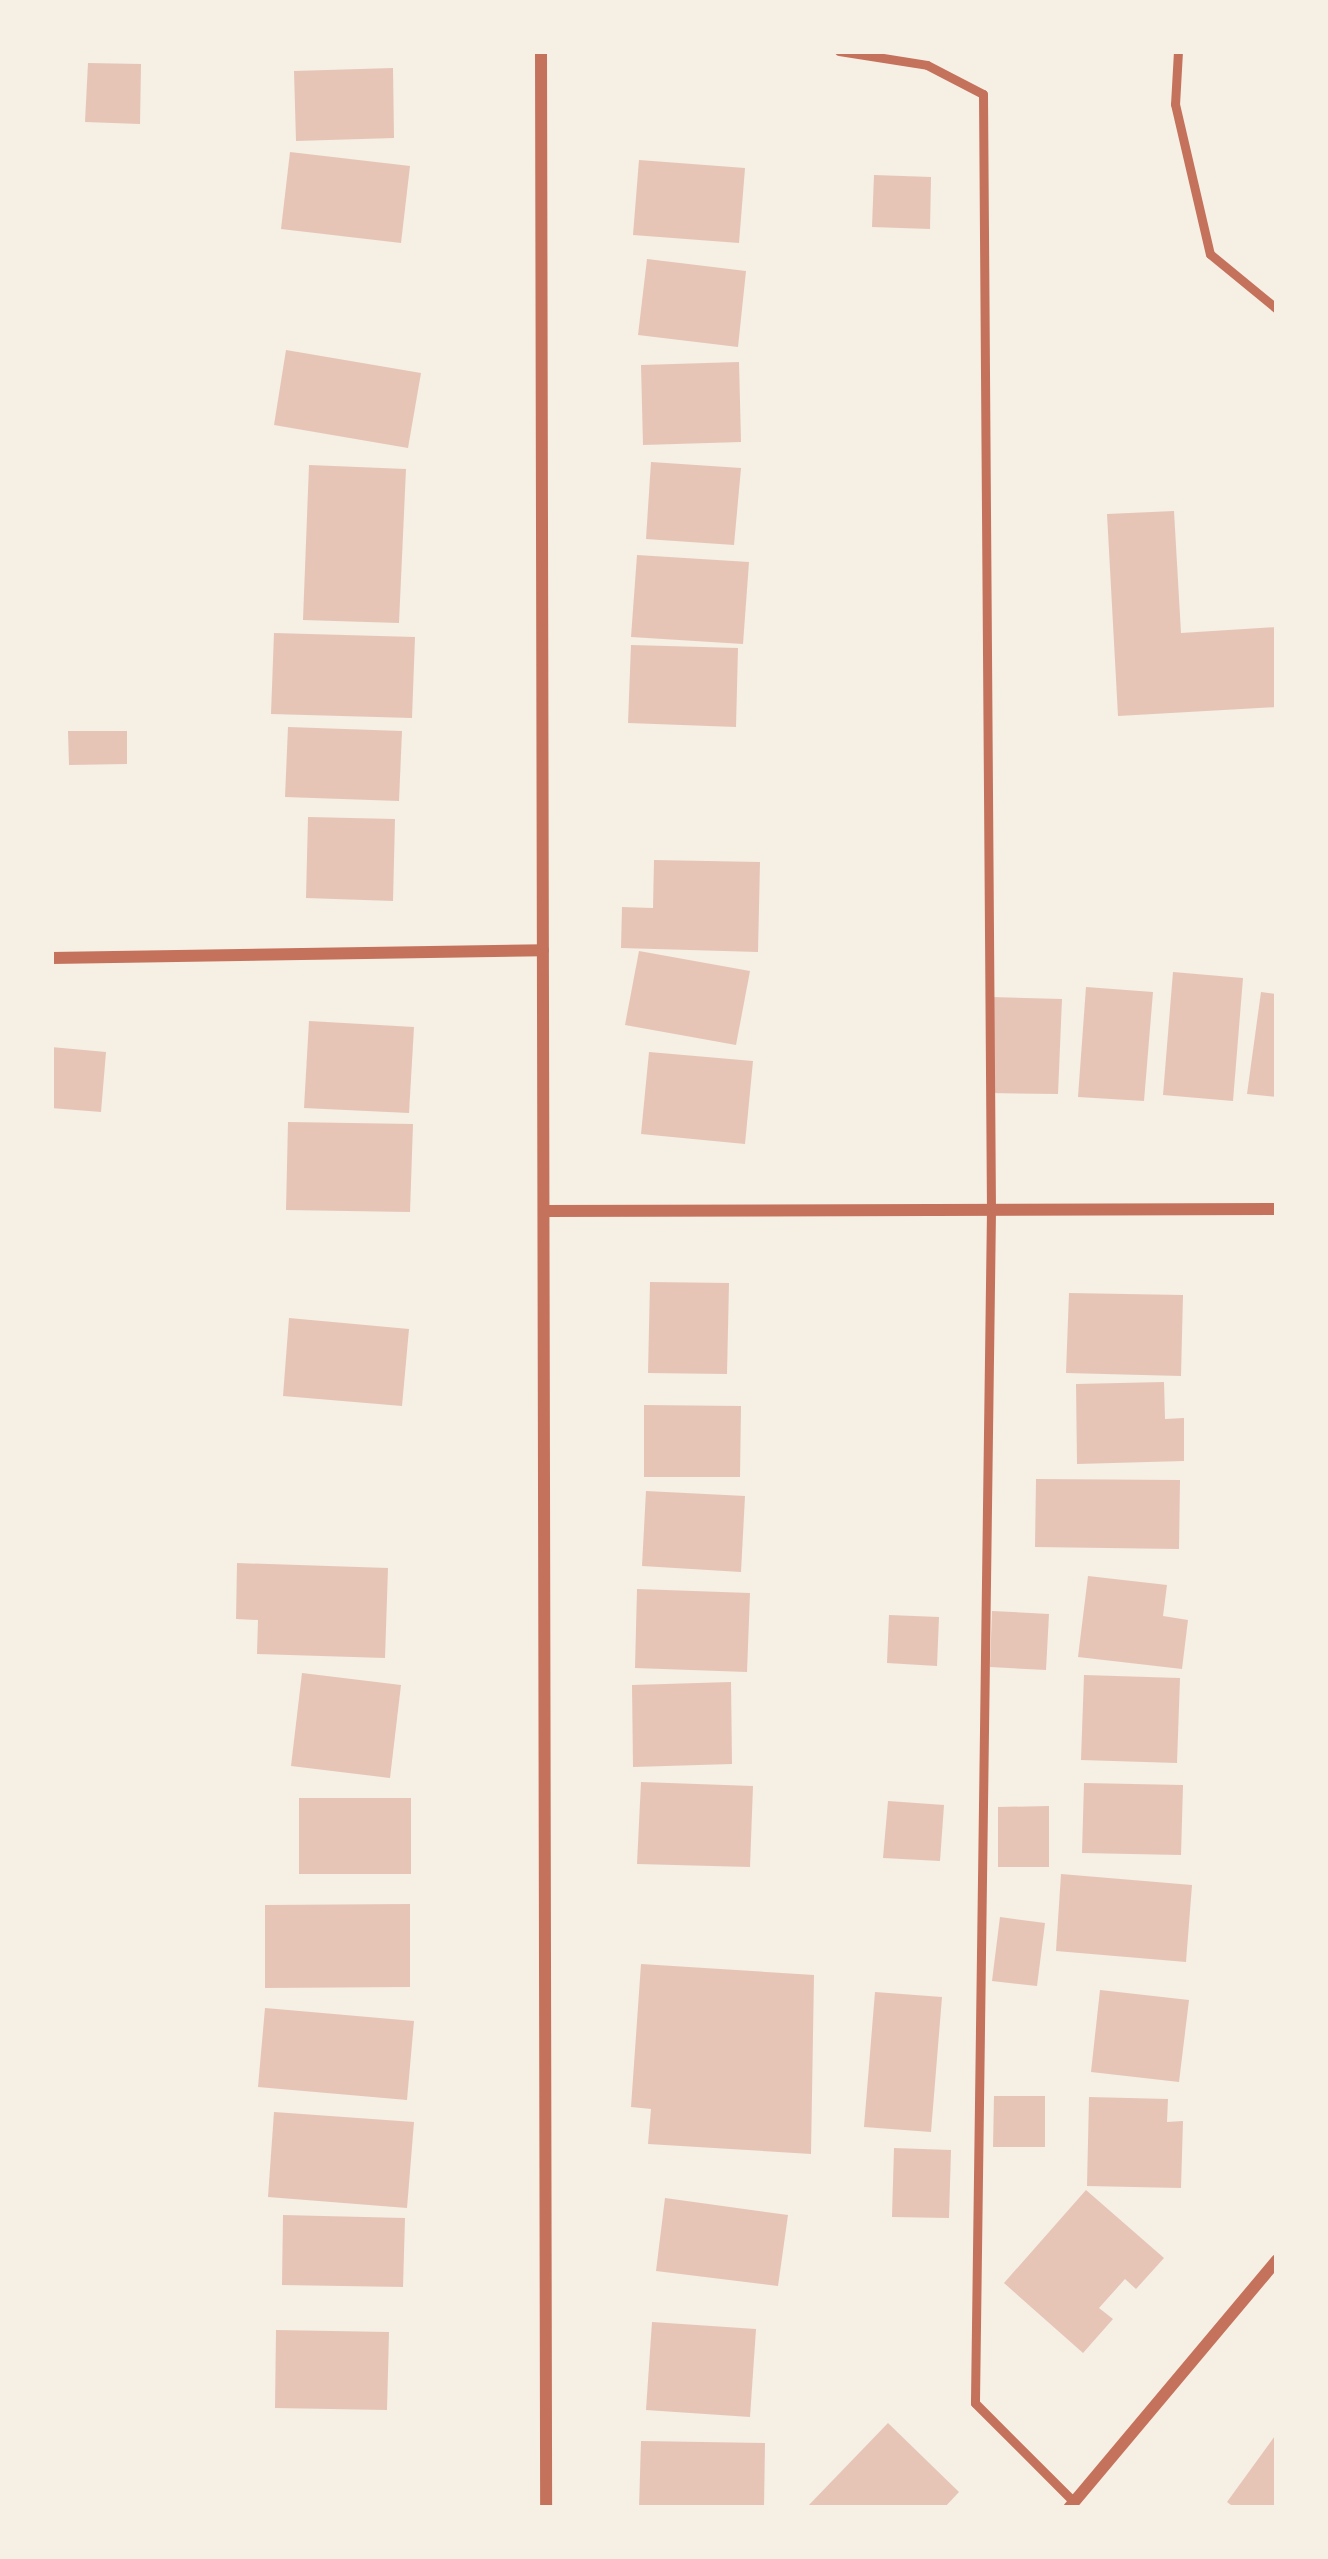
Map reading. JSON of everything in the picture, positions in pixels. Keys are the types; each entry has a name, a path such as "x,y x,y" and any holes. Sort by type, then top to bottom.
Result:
{"street":[{"path":"541,51 546,2508"},
{"path":"51,958 543,950"},
{"path":"544,1211 1277,1209"},
{"path":"1072,2505 1277,2260"}],"lane":[{"path":"839,51 927,65 983,94 991,1210 975,2403 1072,2505"},
{"path":"1178,51 1175,104 1210,254 1277,309"}],"building":[{"path":"88,63 141,64 140,124 85,122"},
{"path":"393,68 394,138 296,141 294,71"},
{"path":"290,152 410,166 401,243 281,229"},
{"path":"639,160 745,168 739,243 633,235"},
{"path":"874,175 931,177 930,229 872,227"},
{"path":"647,259 746,271 738,347 638,335"},
{"path":"286,350 421,373 408,448 274,425"},
{"path":"739,362 741,442 643,445 641,365"},
{"path":"651,462 741,468 734,545 646,539"},
{"path":"309,465 406,469 399,623 303,620"},
{"path":"1174,511 1181,633 1277,627 1277,707 1118,716 1107,514"},
{"path":"637,555 749,562 743,644 631,637"},
{"path":"274,633 415,637 412,718 271,714"},
{"path":"631,645 738,648 736,727 628,723"},
{"path":"288,727 402,731 399,801 285,797"},
{"path":"68,731 127,731 127,764 69,765"},
{"path":"308,817 395,819 393,901 306,898"},
{"path":"654,860 760,862 758,952 621,948 622,907 653,908"},
{"path":"639,951 750,971 736,1045 625,1025"},
{"path":"1173,972 1243,978 1233,1101 1163,1095"},
{"path":"1086,987 1153,992 1144,1101 1078,1097"},
{"path":"1261,992 1277,994 1277,1097 1247,1094"},
{"path":"991,997 1062,999 1058,1094 988,1093"},
{"path":"309,1021 414,1027 409,1113 304,1108"},
{"path":"51,1047 106,1052 101,1112 51,1108"},
{"path":"649,1052 753,1061 745,1144 641,1134"},
{"path":"288,1122 413,1124 410,1212 286,1210"},
{"path":"650,1282 729,1283 727,1374 648,1373"},
{"path":"1069,1293 1183,1295 1181,1376 1066,1373"},
{"path":"289,1318 409,1329 402,1406 283,1396"},
{"path":"1164,1382 1165,1419 1184,1418 1184,1461 1077,1464 1076,1384"},
{"path":"644,1405 741,1406 740,1477 644,1477"},
{"path":"1036,1479 1180,1480 1179,1549 1035,1547"},
{"path":"646,1491 745,1496 741,1572 642,1566"},
{"path":"237,1563 388,1568 385,1658 257,1654 258,1620 236,1619"},
{"path":"1088,1576 1167,1585 1163,1616 1188,1620 1182,1669 1078,1657"},
{"path":"637,1589 750,1593 747,1672 635,1668"},
{"path":"992,1611 1049,1614 1046,1670 990,1667"},
{"path":"889,1615 939,1617 937,1666 887,1663"},
{"path":"302,1673 401,1685 390,1778 291,1766"},
{"path":"1084,1675 1180,1678 1177,1763 1081,1760"},
{"path":"731,1682 732,1764 633,1767 632,1685"},
{"path":"641,1782 753,1786 750,1867 637,1864"},
{"path":"1084,1783 1183,1785 1181,1855 1082,1853"},
{"path":"299,1798 411,1798 411,1874 299,1874"},
{"path":"888,1801 944,1805 940,1861 883,1858"},
{"path":"1049,1806 1049,1867 998,1867 998,1807"},
{"path":"1061,1874 1192,1885 1186,1962 1056,1951"},
{"path":"410,1904 410,1987 265,1988 265,1905"},
{"path":"1000,1917 1045,1923 1037,1986 992,1981"},
{"path":"641,1964 814,1975 811,2154 648,2144 651,2109 631,2107"},
{"path":"1100,1990 1189,2000 1179,2082 1091,2072"},
{"path":"875,1992 942,1997 931,2132 864,2127"},
{"path":"265,2008 414,2021 407,2100 258,2087"},
{"path":"994,2096 1045,2096 1045,2147 993,2147"},
{"path":"1089,2097 1168,2099 1167,2122 1183,2121 1181,2188 1087,2186"},
{"path":"274,2112 414,2122 407,2208 268,2197"},
{"path":"894,2148 951,2150 949,2218 892,2217"},
{"path":"1086,2190 1164,2258 1136,2289 1125,2279 1099,2308 1113,2319 1083,2353 1004,2283"},
{"path":"665,2198 788,2215 778,2286 656,2271"},
{"path":"283,2215 405,2218 403,2287 282,2285"},
{"path":"652,2322 756,2329 750,2417 646,2410"},
{"path":"276,2330 389,2332 387,2410 275,2408"},
{"path":"888,2423 959,2492 944,2508 806,2508"},
{"path":"1277,2433 1277,2508 1235,2508 1227,2502"},
{"path":"641,2441 765,2443 764,2508 639,2508"}]}
